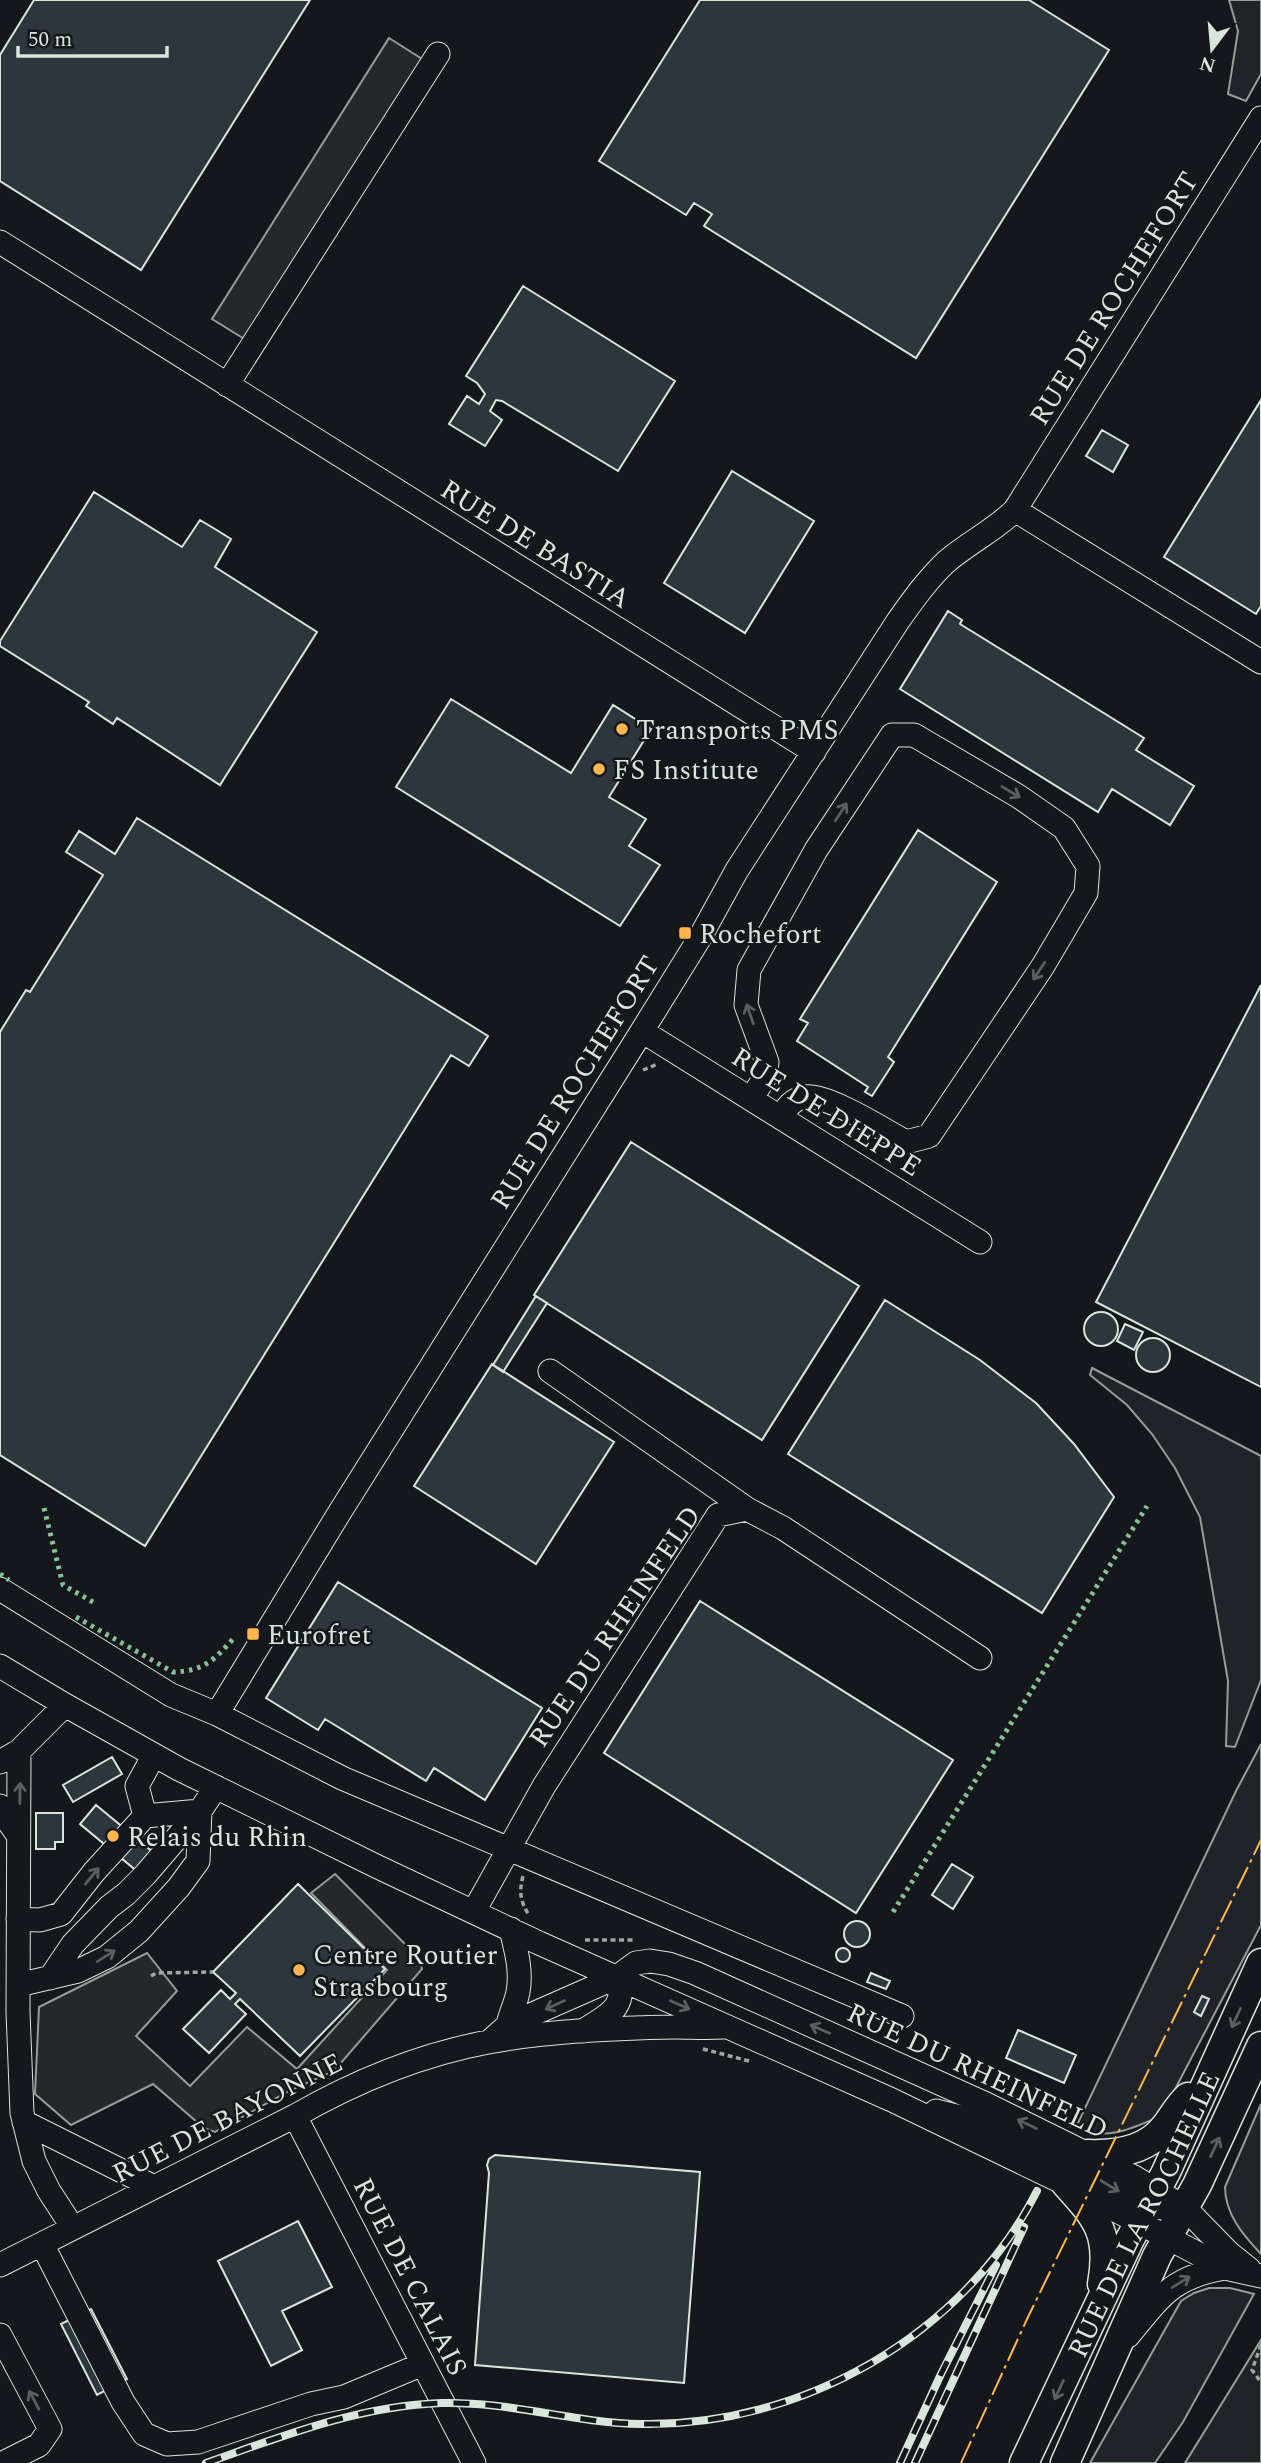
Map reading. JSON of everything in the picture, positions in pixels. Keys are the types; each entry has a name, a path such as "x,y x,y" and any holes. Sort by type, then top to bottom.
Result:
{"main road":[{"name":"RUE DE LA ROCHELLE","path":"1024,2463 1212,2072 1261,1963"},
{"name":"RUE DE LA ROCHELLE","path":"1065,2463 1167,2237 1197,2185 1261,2046"},
{"path":"1088,2154 1127,2151 1150,2140 1165,2127 1177,2108 1212,2072"},
{"path":"1066,2184 1095,2217 1100,2227 1105,2270 1098,2306"}],"street":[{"path":"227,385 438,54"},
{"name":"RUE DE ROCHEFORT","path":"217,1714 338,1515 699,939 737,870 898,621 923,586 947,562 1015,510 1261,118"},
{"name":"RUE DE BASTIA","path":"0,242 814,752"},
{"path":"1015,510 1261,662"},
{"path":"751,1099 765,1077 767,1062 746,1005 749,970 816,850 892,735 914,735 1018,796 1064,828 1088,866 1086,893 1043,966 929,1136 906,1142 837,1104 806,1097 789,1104 782,1118"},
{"name":"RUE DE DIEPPE","path":"642,1031 980,1242"},
{"path":"550,1371 747,1509"},
{"name":"RUE DU RHEINFELD","path":"474,1911 544,1786 718,1515 747,1509 783,1528 980,1658"},
{"name":"RUE DU RHEINFELD","path":"0,1589 171,1695 217,1714 342,1778 902,2016"},
{"name":"RUE DU RHEINFELD","path":"0,1666 154,1755 216,1787 511,1929 892,2100 1066,2184 1148,2207"},
{"path":"65,1705 9,1757 20,1772 19,1985 9,2016 24,2122 34,2161 49,2191 73,2228"},
{"path":"145,1816 137,1786 154,1755"},
{"path":"50,1978 73,1944 145,1875 200,1811 216,1787"},
{"path":"0,1806 18,1835"},
{"path":"18,1919 40,1920 61,1914 94,1872 145,1816 200,1811"},
{"path":"19,1985 78,1971 107,1956 139,1931 179,1887 198,1861 200,1811"},
{"path":"508,2025 518,1994 520,1976 511,1929"},
{"name":"RUE DU RHEINFELD","path":"617,1977 636,1963 650,1961 670,1964 986,2104 1088,2154 1148,2207 1167,2237 1226,2268"},
{"name":"RUE DE BAYONNE","path":"489,2042 508,2025 617,1977 622,1989 617,2007 581,2032"},
{"name":"RUE DE BAYONNE","path":"0,2265 338,2092 418,2060 489,2042 581,2032 728,2026"},
{"name":"RUE DU RHEINFELD","path":"892,2100 977,2120 1071,2164 1148,2207"},
{"name":"RUE DE CALAIS","path":"295,2116 474,2463"},
{"path":"24,2122 154,2188"},
{"path":"1148,2207 1184,2207 1229,2253 1258,2275"},
{"path":"42,2244 123,2402 144,2434 167,2444 198,2442 312,2404 344,2397 423,2364"},
{"path":"1117,2349 1160,2298 1180,2281 1198,2273 1226,2268 1258,2275"},
{"path":"0,2335 50,2429 39,2445 3,2463"}],"path":[{"path":"639,1072 656,1066 669,1049"},
{"path":"151,1976 156,1973 213,1972"},
{"path":"1261,2345 1252,2370 1261,2382"}],"shaded area":[{"path":"1229,0 1261,0 1261,74 1246,101 1228,94 1238,31"},
{"path":"389,38 430,64 254,345 212,319"},
{"path":"1092,1368 1261,1456 1261,1680 1235,1747 1226,1746 1228,1681 1200,1517 1175,1468 1152,1434 1127,1405 1090,1375"},
{"path":"1261,1744 1261,1925 1161,2116 1120,2132 1099,2133 1076,2127 1236,1791"},
{"path":"335,1874 420,1959 422,1969 334,2071 291,2090 215,2132 204,2128 153,2084 71,2125 35,2094 39,2007 147,1953 177,1991 136,2036 190,2086 247,2027 297,2069 387,1970 311,1893"},
{"path":"1261,2104 1261,2254 1242,2232 1232,2215 1225,2187"},
{"path":"1209,2288 1230,2288 1254,2294 1183,2422 1155,2463 1090,2463 1181,2301"},
{"path":"1261,2340 1261,2463 1185,2463"}],"building":[{"path":"34,0 310,0 141,270 0,181 0,55"},
{"path":"700,0 1029,0 1109,50 916,358 704,226 712,214 694,203 686,215 599,161"},
{"path":"523,286 675,381 618,471 502,401 496,400 490,411 502,420 485,446 449,424 467,396 479,404 485,394 477,383 466,376"},
{"path":"1261,400 1261,606 1256,614 1164,557"},
{"path":"1102,430 1128,445 1113,472 1086,456"},
{"path":"732,471 814,521 745,633 664,583"},
{"path":"94,492 182,547 200,520 231,539 215,567 317,632 220,785 117,718 113,724 86,706 89,702 0,646 0,641"},
{"path":"948,611 962,620 960,624 1144,738 1136,750 1194,786 1170,825 1112,789 1098,812 900,689"},
{"path":"451,699 571,773 613,705 651,729 609,797 646,819 629,846 660,865 620,926 396,787"},
{"path":"137,818 488,1036 469,1066 451,1055 145,1546 0,1455 0,1032 26,990 30,992 103,875 66,852 79,831 115,854"},
{"path":"918,830 997,882 888,1057 894,1062 872,1096 865,1092 868,1087 797,1041 808,1023 800,1019"},
{"path":"1261,985 1261,1387 1096,1302"},
{"path":"631,1142 859,1286 762,1440 534,1295"},
{"path":"536,1296 547,1303 503,1372 493,1365"},
{"path":"885,1300 980,1360 1036,1403 1074,1444 1114,1497 1042,1613 788,1454"},
{"path":"1101,1312 1113,1317 1118,1329 1113,1341 1101,1346 1089,1341 1084,1329 1089,1317"},
{"path":"1125,1324 1143,1332 1134,1350 1117,1341"},
{"path":"1153,1338 1165,1343 1170,1355 1165,1367 1153,1372 1141,1367 1136,1355 1141,1343"},
{"path":"492,1364 614,1442 536,1564 414,1486"},
{"path":"338,1582 542,1708 485,1800 434,1768 426,1781 325,1719 318,1730 266,1698"},
{"path":"700,1601 953,1760 856,1913 604,1753"},
{"path":"112,1757 122,1774 73,1802 63,1785"},
{"path":"96,1805 154,1853 138,1872 80,1824"},
{"path":"36,1813 63,1813 63,1842 55,1842 55,1849 36,1849"},
{"path":"952,1864 973,1877 953,1909 932,1895"},
{"name":"Centre Routier Strasbourg","path":"298,1884 385,1969 300,2056 240,1999 235,2004 246,2014 209,2053 183,2029 221,1990 230,1999 236,1993 213,1972"},
{"path":"857,1921 866,1925 870,1934 866,1943 857,1947 848,1943 844,1934 848,1925"},
{"path":"840,1948 846,1948 850,1955 846,1962 840,1962 836,1958 836,1952"},
{"path":"871,1973 890,1981 886,1989 867,1982"},
{"path":"1202,1996 1209,1999 1201,2016 1194,2012"},
{"path":"1018,2030 1076,2055 1064,2083 1006,2058"},
{"path":"495,2155 700,2172 684,2383 475,2365 489,2173 487,2165 489,2159"},
{"path":"298,2221 332,2287 282,2311 302,2350 271,2366 218,2261"},
{"path":"91,2309 127,2379 97,2395 61,2324"}],"railway":[{"path":"206,2463 321,2424 410,2405 492,2405 591,2420 641,2424 701,2421 761,2409 818,2390 872,2363 922,2329 967,2289 1006,2242 1037,2191"},
{"path":"915,2463 1024,2227"},
{"path":"900,2463 996,2265"}],"hedge":[{"path":"893,1912 1147,1506"},
{"path":"44,1508 63,1585 93,1602"},
{"path":"0,1574 9,1580"},
{"path":"76,1617 173,1672 201,1667 233,1639"}],"power":[{"path":"961,2463 1028,2317 1261,1840"}],"place":[{"name":"Transports PMS","path":"622,729"},
{"name":"FS Institute","path":"599,769"},
{"name":"Rochefort","path":"685,933"},
{"name":"Eurofret","path":"253,1634"},
{"name":"Relais du Rhin","path":"113,1836"},
{"name":"Centre Routier Strasbourg","path":"299,1970"}]}
